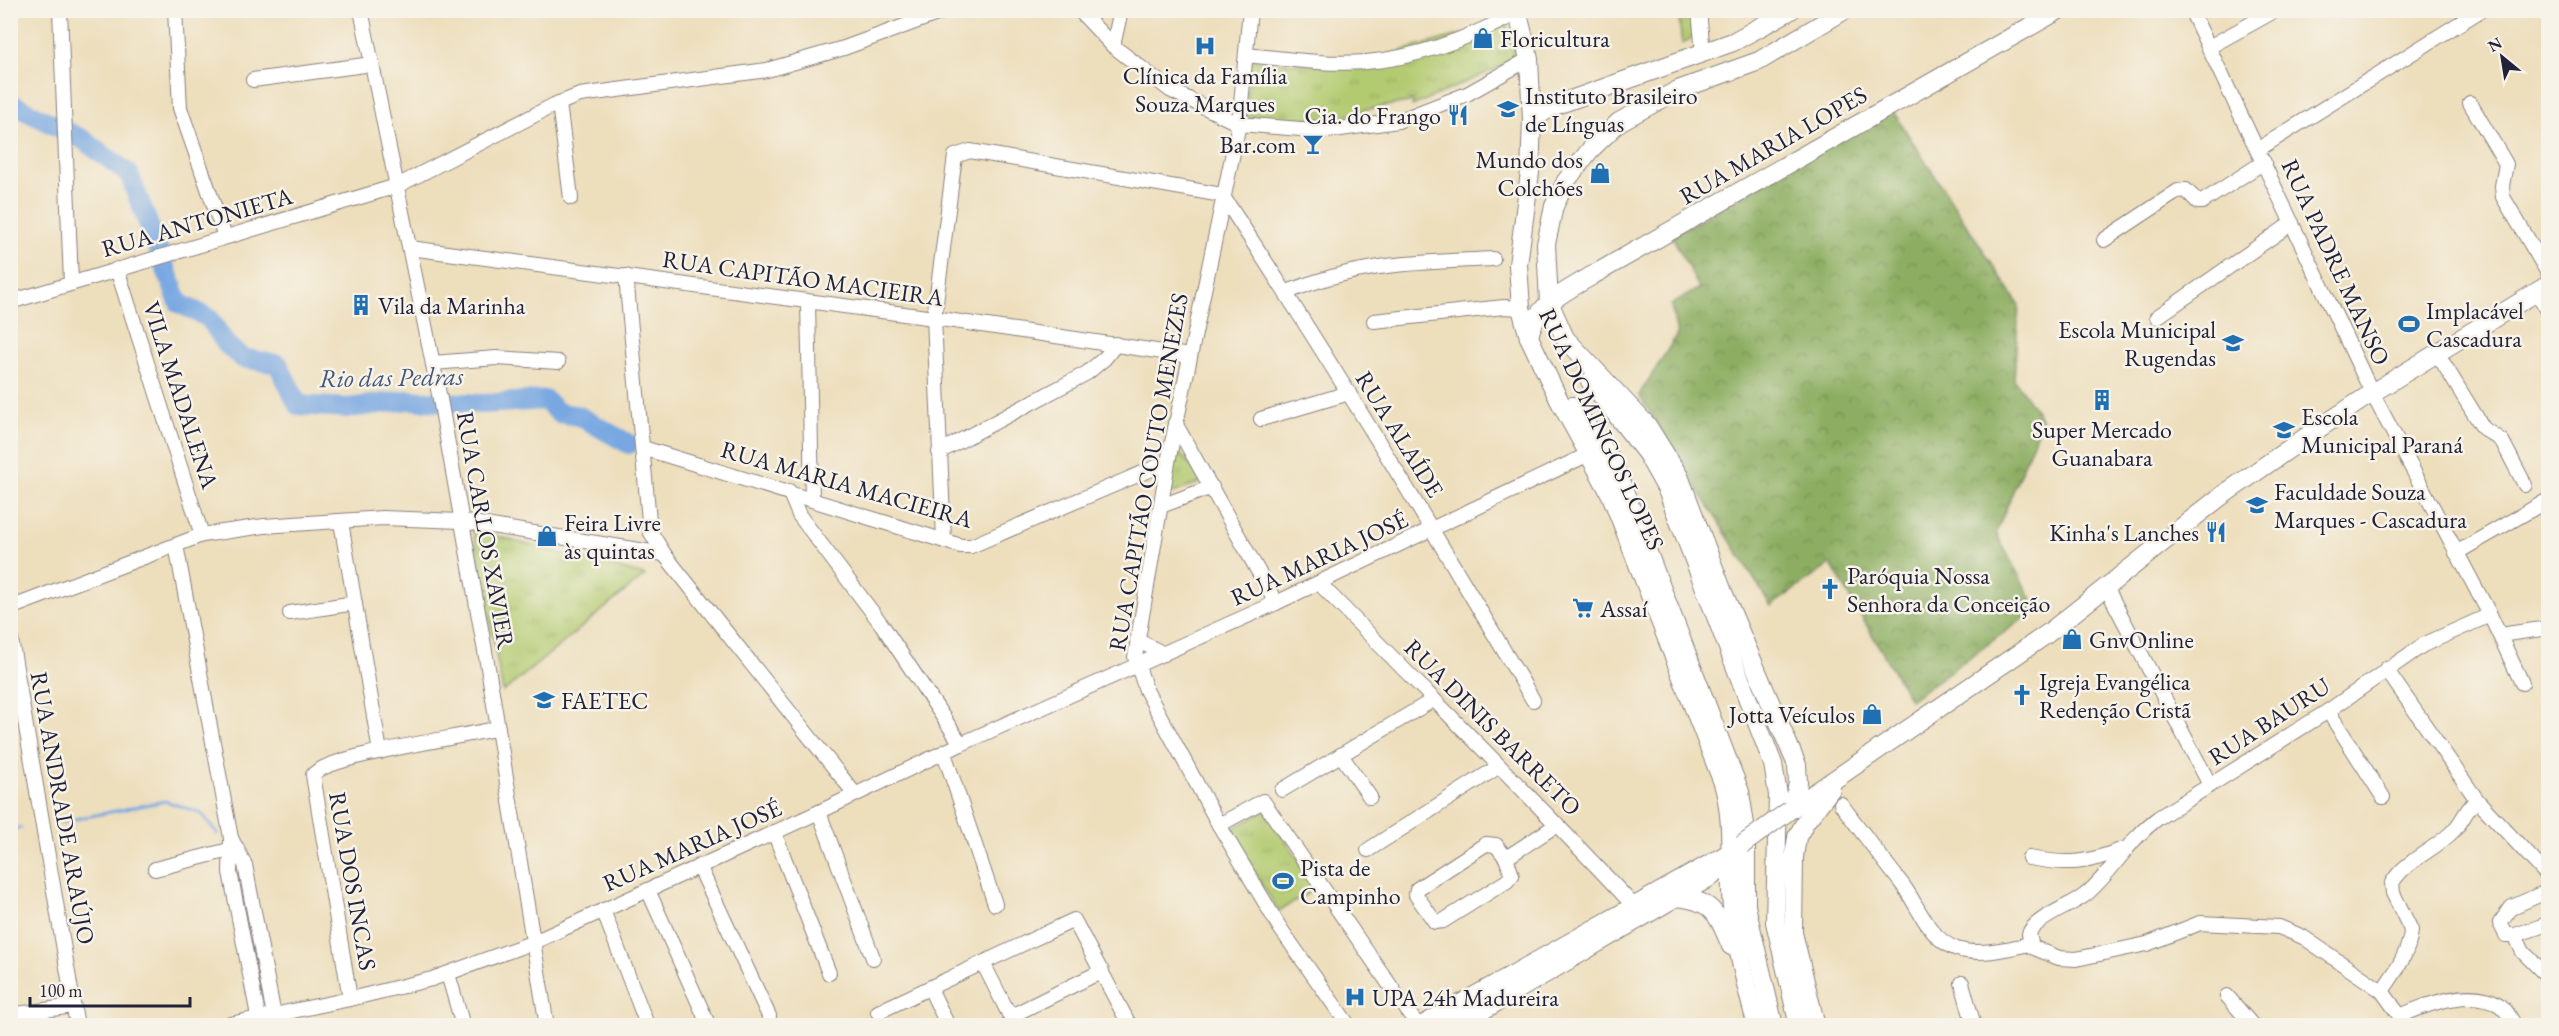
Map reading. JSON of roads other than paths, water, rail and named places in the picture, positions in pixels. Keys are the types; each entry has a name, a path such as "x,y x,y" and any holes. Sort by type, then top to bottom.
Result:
{"main road":[{"path":"1532,120 1551,107 1703,53 1754,32 1791,10"},
{"name":"RUA DOMINGOS LOPES","path":"1791,808 1798,783 1795,759 1723,592 1679,476 1647,425 1565,338 1549,302 1546,265 1549,225 1559,193 1580,162 1619,122 1634,111 1678,90 1759,61 1845,10"},
{"name":"RUA MARIA LOPES","path":"1529,337 1534,319 1549,302 2059,10"},
{"name":"RUA DOMINGOS LOPES","path":"1519,12 1529,60 1532,120 1530,172 1518,265 1521,308 1529,337 1611,495 1723,783 1736,849 1732,907 1743,976"},
{"path":"1419,1026 1736,849 1791,808 2037,640 2107,589 2220,497 2372,393 2543,289"},
{"path":"1565,338 1580,367 1634,435 1660,476 1683,528 1767,746 1778,795 1775,922 1799,1026"},
{"path":"1554,388 1579,414 1613,462 1740,792 1746,831 1746,906 1774,1026"},
{"path":"1816,1026 1793,933 1794,857 1797,837 1806,821 1847,771"},
{"path":"1456,1026 1722,868 1736,849"},
{"path":"1675,897 1703,902 1715,912 1743,976 1756,1026"}],"street":[{"path":"60,10 72,282"},
{"path":"174,10 180,108 225,237"},
{"name":"RUA CARLOS XAVIER","path":"362,10 441,406 498,728 547,1026"},
{"name":"RUA ANTONIETA","path":"10,302 397,186 559,103 602,91 767,70 797,63 948,10"},
{"path":"1078,10 1113,45 1170,90 1239,124 1326,131 1398,121 1467,94 1529,60"},
{"path":"1113,45 1121,10"},
{"name":"RUA CAPITÃO COUTO MENEZES","path":"1250,10 1239,124 1222,195 1167,462 1137,640 1137,667 1146,690 1219,825 1280,928 1349,1026"},
{"path":"1699,10 1703,53"},
{"name":"RUA PADRE MANSO","path":"2191,10 2372,393 2490,615 2522,683"},
{"path":"2209,47 2276,10"},
{"name":"RUA PADRE MANSO","path":"2261,156 2481,10"},
{"path":"1246,55 1310,62 1364,62 1390,59 1442,44 1519,12"},
{"path":"253,80 372,64"},
{"path":"559,103 571,198"},
{"path":"2470,103 2506,164 2507,172 2502,186 2503,197 2548,273"},
{"path":"944,540 934,318 953,161 960,153 970,151 1222,195"},
{"path":"2104,240 2178,191 2186,190 2202,202 2261,156"},
{"name":"RUA ALAÍDE","path":"1222,195 1287,292 1433,530 1533,700"},
{"path":"2157,317 2292,223"},
{"name":"RUA CAPITÃO MACIEIRA","path":"410,248 934,318 1190,356"},
{"path":"1287,292 1353,270 1383,265 1493,259"},
{"name":"VILA MADALENA","path":"117,269 202,535"},
{"path":"626,276 649,525 664,554 855,794"},
{"path":"2543,289 2548,313"},
{"path":"808,302 812,498"},
{"path":"1374,321 1504,307 1521,308"},
{"path":"939,452 1087,373 1105,358 1116,344"},
{"path":"2437,353 2483,428 2502,441 2525,485"},
{"path":"433,363 496,358 558,362"},
{"path":"1261,419 1348,393"},
{"path":"1175,423 1276,603"},
{"name":"RUA MARIA MACIEIRA","path":"643,448 812,498 961,546 980,544 1167,462"},
{"name":"RUA MARIA JOSÉ","path":"221,1026 275,1021 448,974 534,942 819,812 961,744 1276,603 1589,454"},
{"path":"1161,506 1212,487"},
{"path":"789,491 799,515 882,625 961,744"},
{"path":"2456,553 2548,500"},
{"path":"10,608 202,535 264,526 384,518 460,521 664,554"},
{"path":"341,522 380,752 498,728"},
{"path":"176,545 232,846 230,872 259,1022"},
{"name":"RUA DINIS BARRETO","path":"1319,583 1498,767 1558,824 1633,905"},
{"name":"RUA BAURU","path":"2107,589 2210,785 2328,711 2386,669 2436,637 2490,615"},
{"path":"291,613 355,603"},
{"path":"2500,635 2548,628"},
{"name":"RUA ANDRADE ARAÚJO","path":"10,633 77,1026"},
{"path":"1137,640 1164,654"},
{"path":"2386,669 2477,800 2548,876"},
{"path":"1282,790 1433,700"},
{"path":"2328,711 2383,797"},
{"name":"RUA DOS INCAS","path":"350,999 312,781 316,771 324,766 380,752"},
{"path":"944,753 995,904"},
{"path":"1341,754 1370,797"},
{"path":"1368,850 1498,767"},
{"path":"2030,944 2031,928 2085,894 2140,831 2210,785"},
{"path":"2382,991 2399,964 2411,930 2393,893 2392,883 2454,830 2468,808 2477,800"},
{"path":"1219,825 1263,801 1419,1026"},
{"path":"1841,804 1903,885 1930,929 1945,943 1958,950 2006,950 2030,944 2060,958 2076,959 2147,944 2200,923 2279,927 2302,937 2382,991 2399,1021 2431,1004 2481,999 2501,1006 2515,1026"},
{"path":"819,812 873,958"},
{"path":"1506,858 1558,824"},
{"path":"774,832 829,973"},
{"path":"1493,844 1506,858 1512,871 1510,878 1439,922 1433,920 1416,895 1419,886 1482,846 1493,844"},
{"path":"154,868 232,846"},
{"path":"232,846 245,865 275,1021"},
{"path":"2029,858 2067,864 2084,863 2124,849"},
{"path":"699,866 769,1016"},
{"path":"648,890 709,1026"},
{"path":"2548,891 2512,907 2502,916 2500,923 2503,933 2515,935 2548,924"},
{"path":"603,910 646,1022"},
{"path":"878,1012 1076,920 1126,1024"},
{"path":"2515,935 2523,952 2548,977"},
{"path":"983,963 1013,1021 1101,971"},
{"path":"448,974 463,1026"},
{"path":"1962,984 1974,1026"},
{"path":"930,988 948,1026"},
{"path":"2228,996 2253,1026"},
{"path":"10,1015 73,1005"}],"waterway":[{"name":"Rio das Pedras","path":"10,103 82,139 129,174 179,303 209,318 226,344 242,358 278,364 298,405 348,408 409,400 482,404 545,400 559,413 579,416 629,444"},
{"path":"61,822 165,801 201,813 218,834"},
{"path":"10,829 21,828"},
{"path":"236,867 263,996"}],"place":[{"name":"Floricultura","path":"1483,38"},
{"name":"Clínica da Família Souza Marques","path":"1205,46"},
{"name":"Instituto Brasileiro de Línguas","path":"1508,109"},
{"name":"Cia. do Frango","path":"1458,115"},
{"name":"Bar.com","path":"1313,144"},
{"name":"Mundo dos Colchões","path":"1600,173"},
{"name":"Vila da Marinha","path":"361,305"},
{"name":"Implacável Cascadura","path":"2409,324"},
{"name":"Escola Municipal Rugendas","path":"2233,343"},
{"name":"Super Mercado Guanabara","path":"2102,400"},
{"name":"Escola Municipal Paraná","path":"2284,430"},
{"name":"Faculdade Souza Marques - Cascadura","path":"2257,505"},
{"name":"Kinha's Lanches","path":"2216,532"},
{"name":"Feira Livre às quintas","path":"547,536"},
{"name":"Paróquia Nossa Senhora da Conceição","path":"1830,589"},
{"name":"Assaí","path":"1583,608"},
{"name":"GnvOnline","path":"2072,639"},
{"name":"Igreja Evangélica Redenção Cristã","path":"2022,695"},
{"name":"FAETEC","path":"544,700"},
{"name":"Jotta Veículos","path":"1872,714"},
{"name":"Pista de Campinho","path":"1283,881"},
{"name":"UPA 24h Madureira","path":"1355,997"}]}
